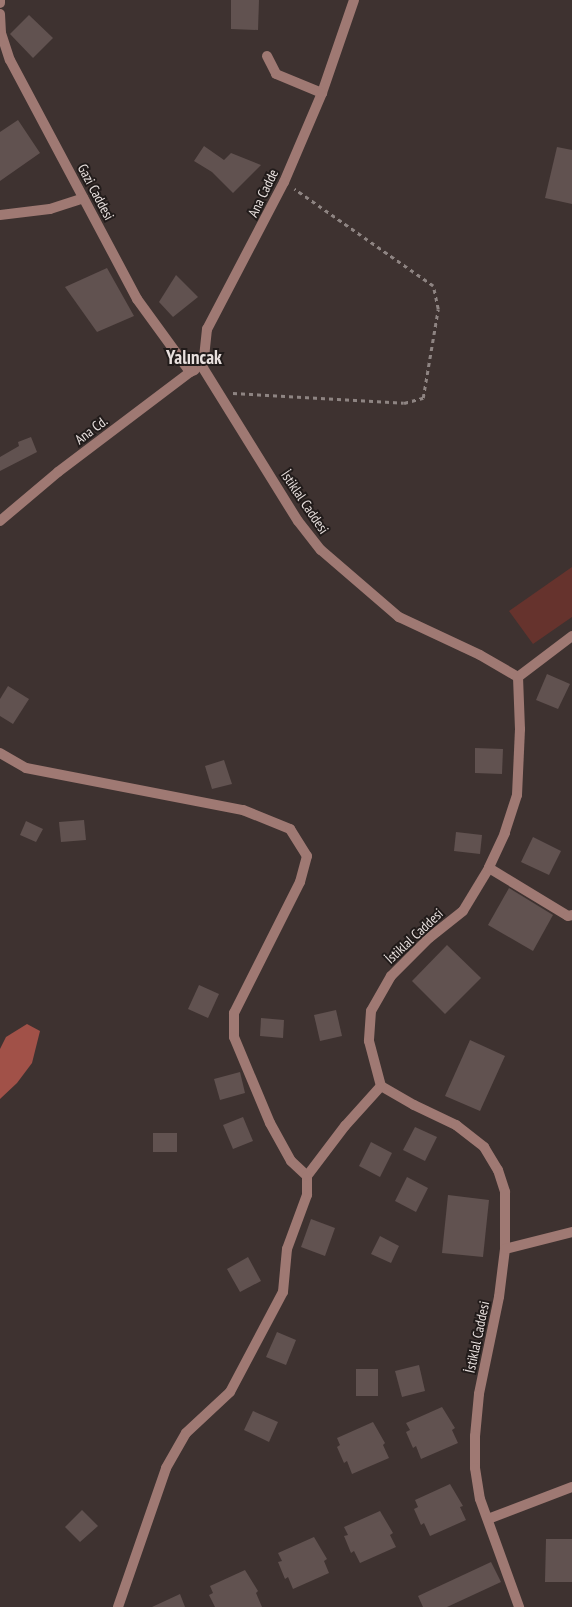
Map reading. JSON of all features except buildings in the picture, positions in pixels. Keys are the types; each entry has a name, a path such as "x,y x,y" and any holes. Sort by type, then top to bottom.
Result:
{"street":[{"name":"Ana Cadde","path":"203,368 207,329 284,182 322,93 354,0"},
{"name":"Gazi Caddesi","path":"0,14 1,33 10,60 83,198 137,299 190,372"},
{"path":"267,56 276,74 322,93"},
{"path":"0,216 50,209 83,198"},
{"path":"203,368 217,392"},
{"name":"Ana Cd.","path":"0,521 58,472 190,372 203,368"},
{"name":"İstiklal Caddesi","path":"217,392 298,520 321,550 398,617 480,655 518,677 520,729 517,795 506,833 489,868 463,911 429,938 391,976 371,1010 369,1041 381,1086 414,1105 456,1125 484,1147 498,1170 504,1192 505,1249 499,1297 479,1394 474,1436 475,1468 480,1499 519,1607"},
{"path":"518,677 572,636"},
{"path":"0,753 26,768 243,810 290,829 307,856 300,882 234,1013 234,1037 270,1123 291,1161 307,1176"},
{"path":"489,868 568,916 572,915"},
{"path":"118,1607 166,1468 186,1433 230,1392 283,1292 287,1249 307,1195 307,1176 345,1126 381,1086"},
{"path":"505,1249 572,1232"},
{"path":"488,1519 572,1487"}],"path":[{"path":"217,392 404,403 423,398 438,308 433,286 284,182"}],"shaded area":[{"path":"572,567 572,617 533,644 509,611"},
{"path":"27,1024 40,1031 32,1063 17,1083 0,1099 0,1049 6,1037"}],"district":[{"name":"Yalıncak","path":"194,358"}]}
